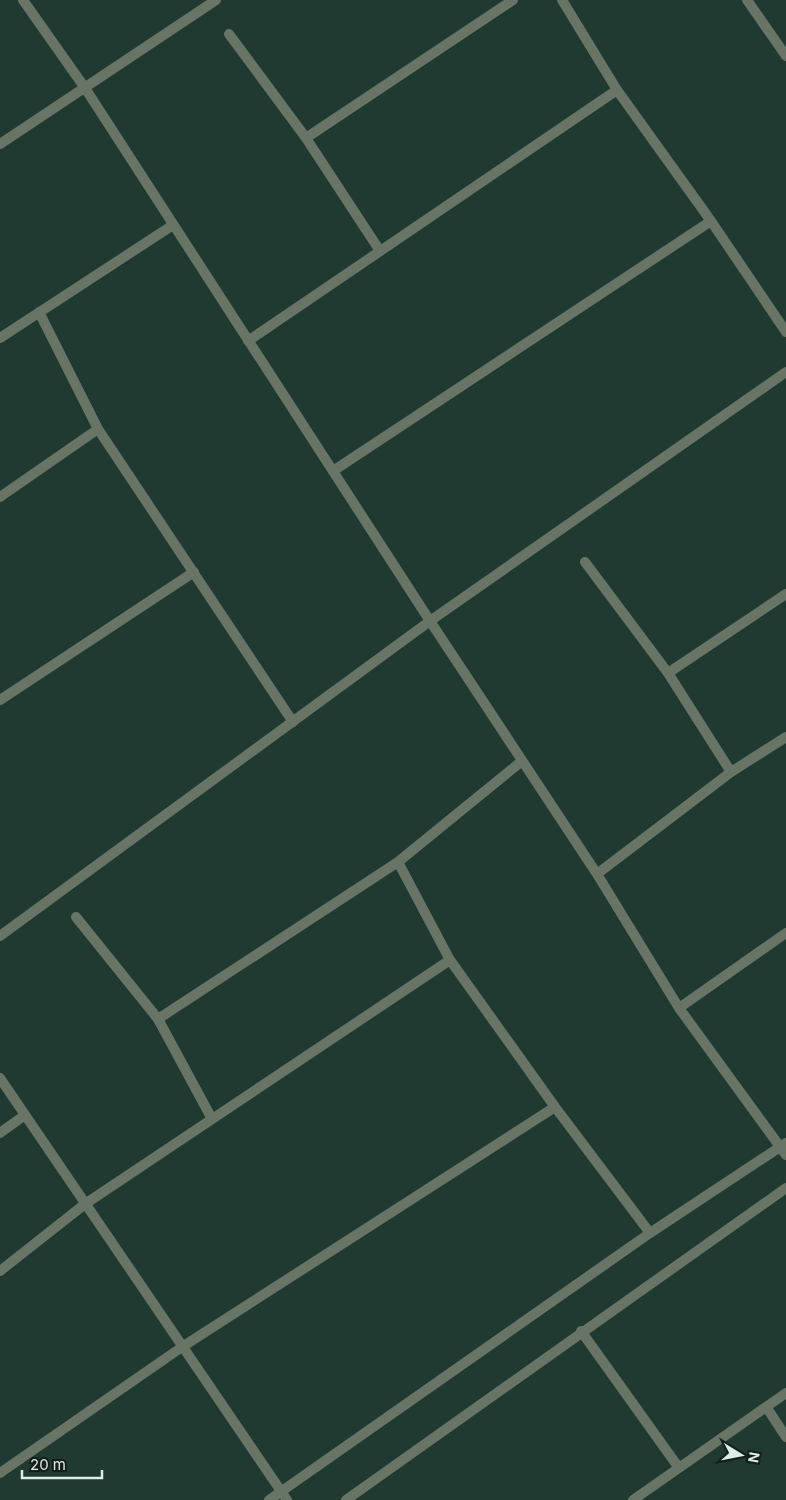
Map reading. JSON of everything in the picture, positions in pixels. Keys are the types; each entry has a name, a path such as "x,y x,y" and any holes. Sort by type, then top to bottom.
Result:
{"street":[{"path":"23,0 85,88 430,621 597,874 679,1008 784,1148 650,1234 284,1496 269,1500"},
{"path":"0,144 216,0"},
{"path":"306,138 513,0"},
{"path":"562,0 617,90 711,220 786,332"},
{"path":"749,1 786,56"},
{"path":"229,34 306,138 380,251"},
{"path":"248,341 617,90"},
{"path":"333,471 711,220"},
{"path":"0,338 173,225"},
{"path":"39,312 98,428 293,722"},
{"path":"0,936 430,621 786,372"},
{"path":"0,497 98,428"},
{"path":"585,562 668,673 731,772"},
{"path":"0,700 194,572"},
{"path":"668,673 786,594"},
{"path":"597,874 731,772 786,737"},
{"path":"158,1019 398,862 522,761"},
{"path":"398,862 450,960 555,1107 650,1234"},
{"path":"76,917 158,1019 212,1119"},
{"path":"679,1008 786,933"},
{"path":"0,1271 86,1204 450,960"},
{"path":"0,1078 284,1496"},
{"path":"0,1473 182,1347 555,1107"},
{"path":"0,1133 25,1115"},
{"path":"346,1500 786,1188"},
{"path":"582,1331 679,1468"},
{"path":"633,1500 786,1393"},
{"path":"767,1408 786,1437"}]}
